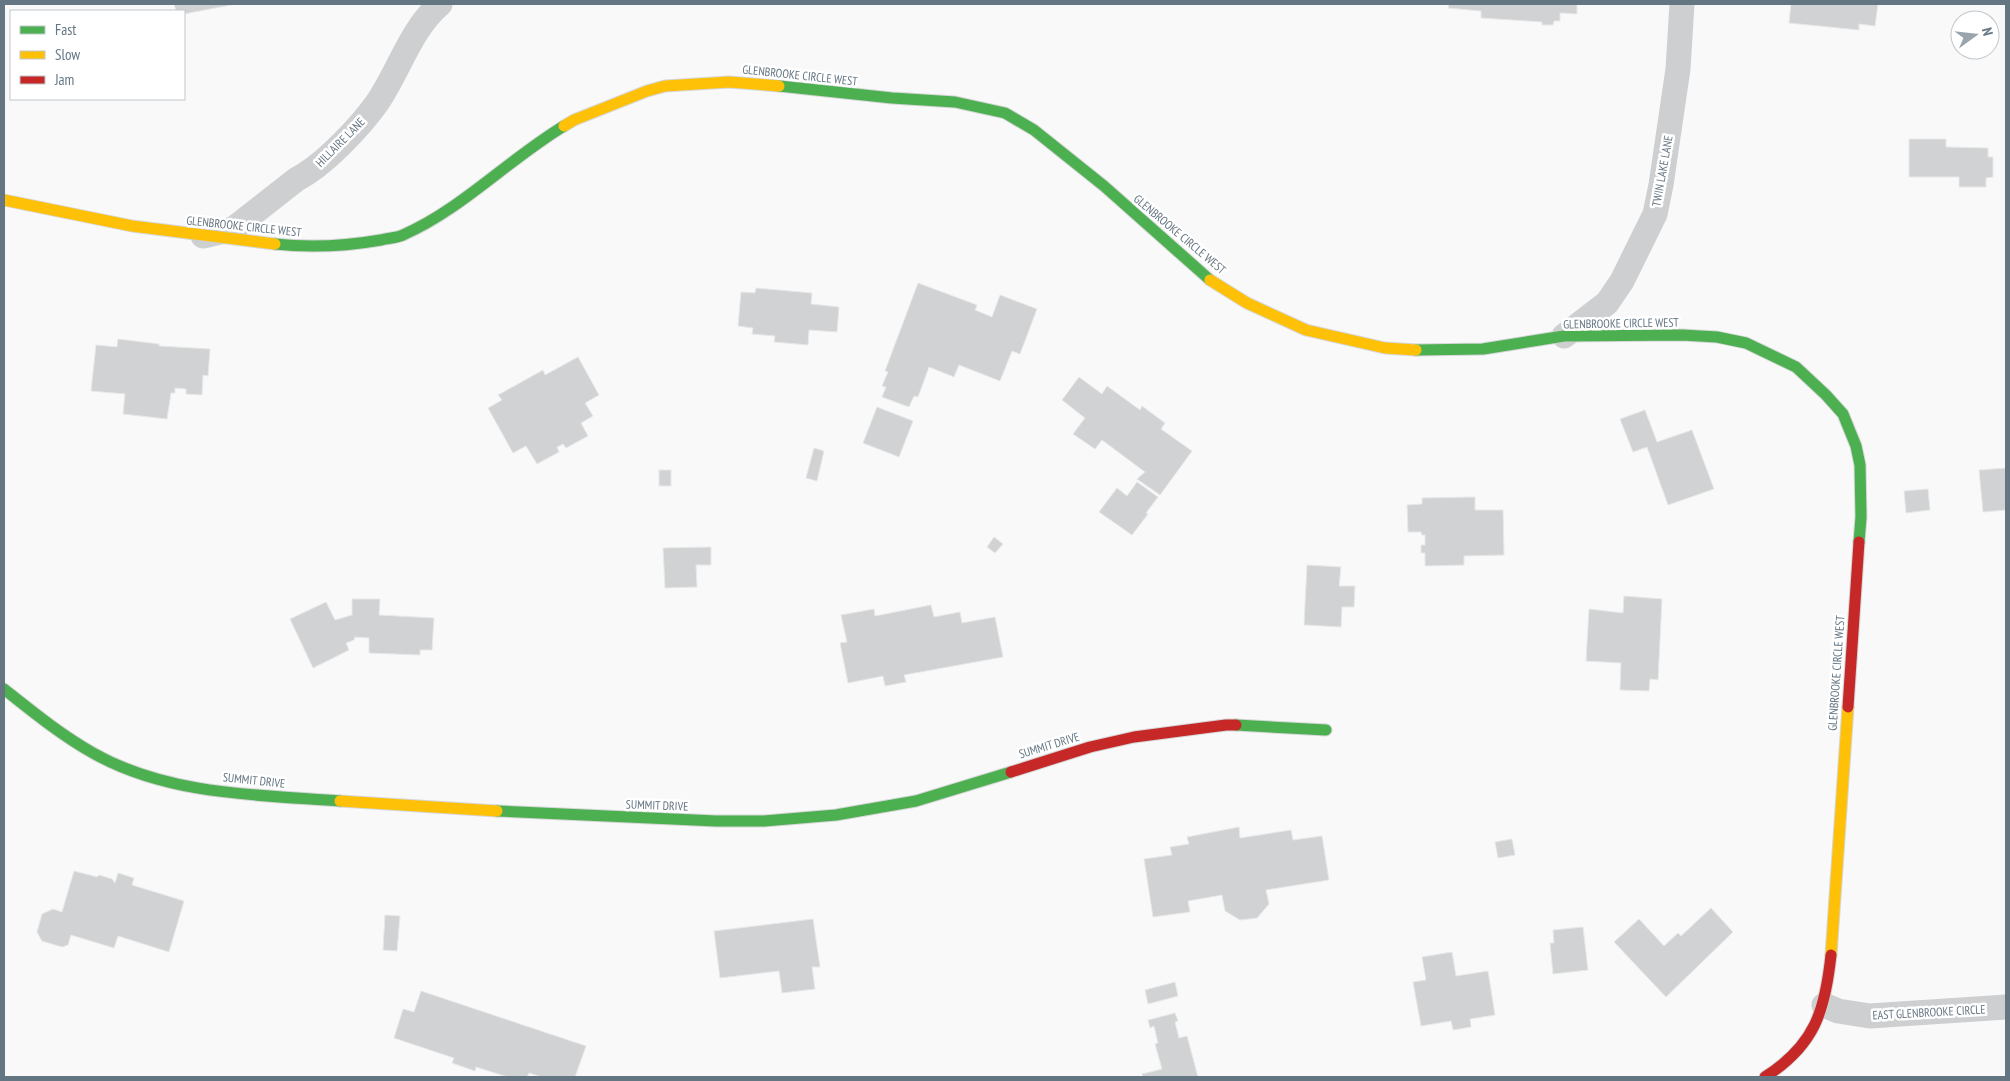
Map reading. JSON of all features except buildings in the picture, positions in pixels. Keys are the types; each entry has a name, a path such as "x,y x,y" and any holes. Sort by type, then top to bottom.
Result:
{"street":[{"name":"HILLAIRE LANE","path":"200,236 232,229 297,179 307,174 349,136 377,103 420,25 430,12 440,4"},
{"name":"TWIN LAKE LANE","path":"1564,336 1607,303 1622,281 1655,214 1678,69 1682,4"},
{"name":"GLENBROOKE CIRCLE WEST","path":"4,200 132,226 200,236 297,247 358,244 401,236 434,219 537,142 574,120 647,91 665,86 729,82 829,90 892,98 955,102 1005,113 1034,130 1104,186 1204,276 1247,303 1306,330 1385,348 1430,351 1483,349 1564,336 1682,335 1717,337 1746,343 1796,367 1843,414 1856,446 1860,465 1861,517 1831,957 1824,1005 1817,1023 1803,1045 1778,1069 1765,1077"},
{"name":"SUMMIT DRIVE","path":"4,689 51,727 94,754 136,773 192,788 293,798 526,813 716,821 764,821 836,815 916,800 1090,747 1134,737 1226,725 1326,730"},
{"name":"EAST GLENBROOKE CIRCLE","path":"1824,1005 1838,1011 1870,1016 2006,1007"}],"traffic: fast":[{"path":"779,86 892,98 955,102 1005,113 1034,130 1104,186 1210,280"},
{"path":"275,244 301,246 341,245 401,236 445,212 524,153 564,126"},
{"path":"1416,350 1483,349 1564,336 1682,335 1717,337 1746,343 1796,367 1843,414 1856,446 1860,465 1861,517 1859,542"},
{"path":"4,689 70,739 121,767 182,785 213,790 340,801"},
{"path":"1236,725 1326,730"},
{"path":"497,811 716,821 764,821 836,815 916,801 1011,772"}],"traffic: slow":[{"path":"564,126 574,120 647,91 665,86 729,82 779,86"},
{"path":"4,200 132,226 275,244"},
{"path":"1210,280 1247,303 1306,330 1385,348 1416,350"},
{"path":"1831,955 1848,707"},
{"path":"340,801 497,811"}],"traffic: jam":[{"path":"1848,707 1859,542"},
{"path":"1011,772 1090,747 1134,737 1236,725"},
{"path":"1765,1077 1796,1052 1814,1025 1821,1010 1831,955"}]}
